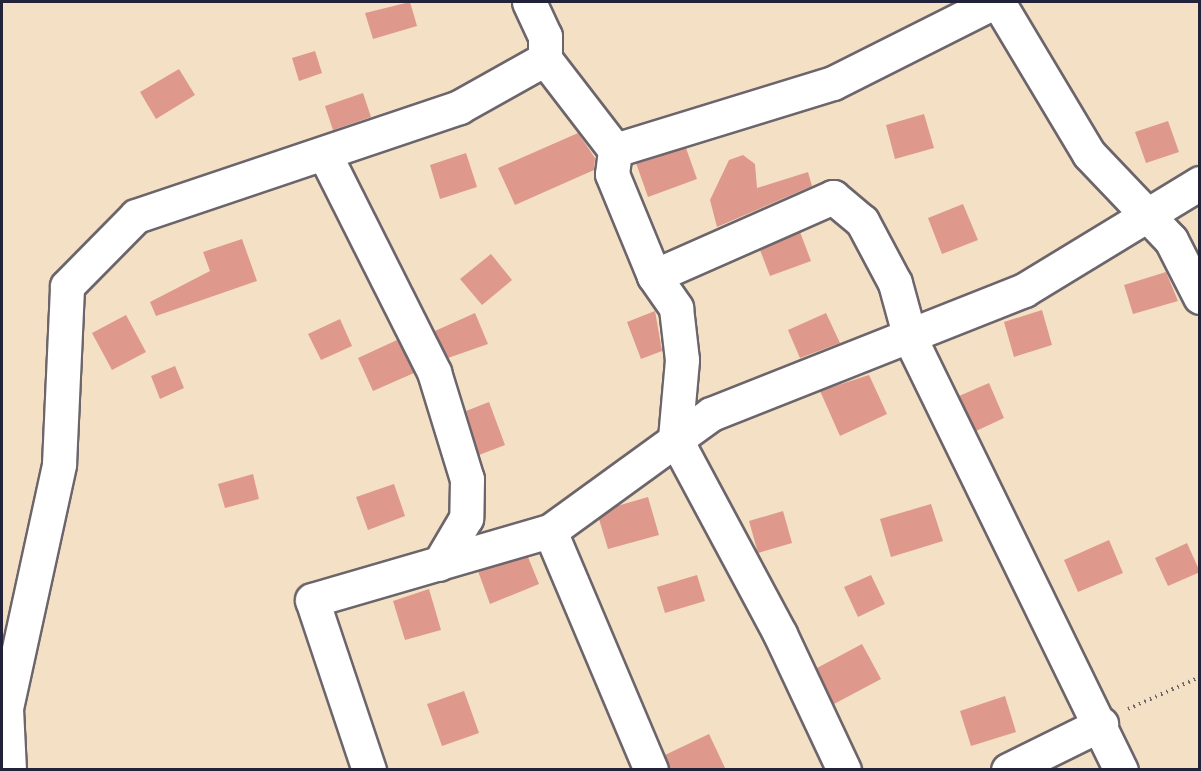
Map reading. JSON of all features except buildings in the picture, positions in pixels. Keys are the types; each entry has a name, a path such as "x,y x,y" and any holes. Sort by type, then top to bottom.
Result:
{"street":[{"path":"529,2 545,36 545,59 615,150 612,174 654,276 676,308 682,360 675,438 780,634 844,770"},
{"path":"615,150 833,83 996,2 1089,154 1171,240 1200,297"},
{"path":"9,770 6,708 59,464 67,286 136,216 459,107 545,59"},
{"path":"325,154 434,372 467,479 466,518 439,564"},
{"path":"369,770 312,600 550,531 711,414 910,338 1024,290 1144,213 1200,183"},
{"path":"654,276 833,197 862,221 895,283 910,338 1101,724 1121,770"},
{"path":"550,531 651,770"},
{"path":"1008,770 1101,724"}],"path":[{"path":"1101,724 1200,677"}]}
